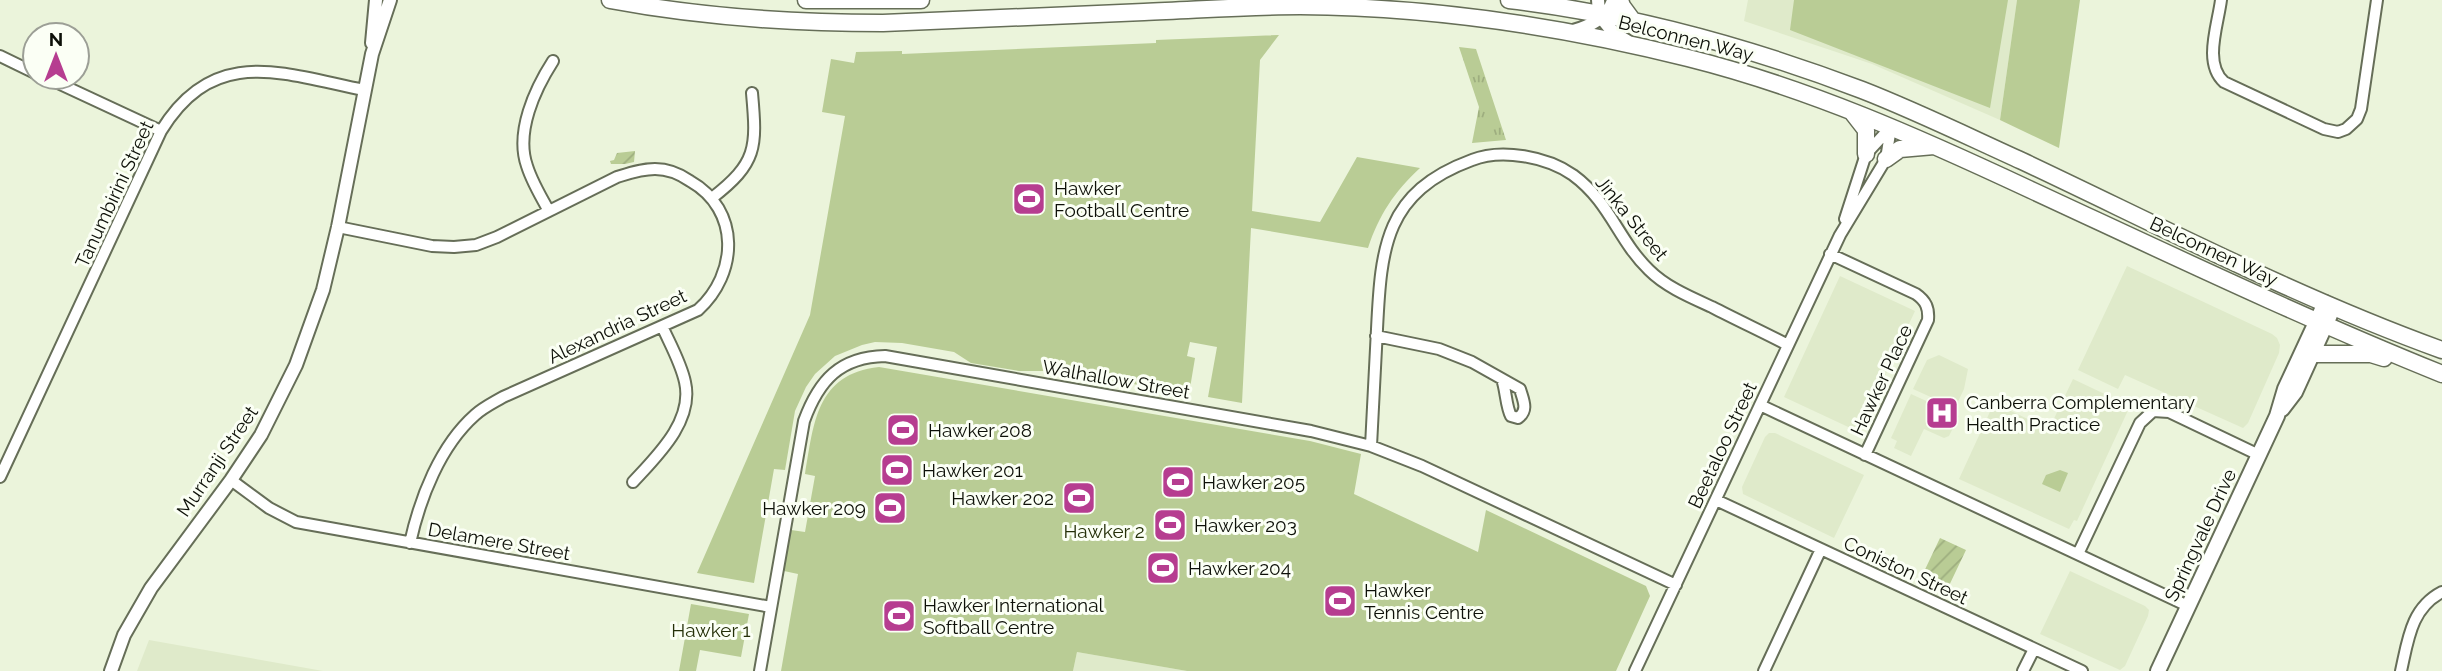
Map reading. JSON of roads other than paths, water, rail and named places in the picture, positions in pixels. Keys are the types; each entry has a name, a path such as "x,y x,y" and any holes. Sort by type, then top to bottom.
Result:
{"main road":[{"name":"Belconnen Way","path":"610,0 703,15 883,23 1239,4 1366,8 1468,16 1569,32 1636,46 1747,75 1850,110 2022,185 2321,324 2441,374"},
{"path":"806,0 921,0"},
{"name":"Belconnen Way","path":"1508,0 1567,9 1600,8 1633,22 1754,53 1864,91 1934,120 2329,305 2442,351"},
{"path":"1567,9 1583,0"},
{"path":"1620,0 1633,22"},
{"path":"882,2 883,23"},
{"path":"1864,91 1887,112 1891,127 1907,119 1934,120"},
{"path":"1850,110 1866,130 1866,154"},
{"path":"1886,159 1900,149 1936,146"},
{"name":"Springvale Drive","path":"2158,671 2277,416 2285,389 2329,305"},
{"name":"Springvale Drive","path":"2277,416 2295,393 2313,354 2321,324"},
{"path":"2313,354 2371,354 2441,374"}],"street":[{"name":"Murranji Street","path":"372,54 372,25 376,0"},
{"name":"Murranji Street","path":"111,671 124,635 151,588 261,435 296,365 323,290 372,54 390,0"},
{"path":"1569,32 1587,28 1600,8 1612,6 1613,0"},
{"path":"2221,0 2213,57 2214,70 2219,77 2224,82 2329,131 2337,132 2350,127 2361,109 2377,0"},
{"path":"1600,8 1607,27 1636,46"},
{"path":"0,56 21,66"},
{"path":"549,211 529,171 523,151 524,129 533,100 553,61"},
{"name":"Tanumbirini Street","path":"0,477 161,131 183,102 201,87 232,73 265,71 364,90"},
{"path":"75,91 161,131"},
{"path":"712,198 746,167 754,146 752,93"},
{"name":"Beetaloo Street","path":"1840,235 1866,154 1891,127"},
{"name":"Beetaloo Street","path":"1636,671 1830,254 1886,159 1891,127"},
{"name":"Jinka Street","path":"1371,446 1381,262 1388,238 1404,207 1418,190 1435,176 1478,157 1495,155 1542,160 1572,174 1590,189 1605,207 1627,243 1659,279 1788,345"},
{"name":"Alexandria Street","path":"338,227 432,246 476,245 617,177 653,169 681,175 697,185 712,198 724,222 728,240 726,268 720,285 710,299 698,310 503,397 474,416 457,434 444,455 417,511 410,543"},
{"name":"Hawker Place","path":"1830,254 1916,294 1923,299 1928,314 1928,320 1865,455"},
{"path":"633,482 664,448 682,416 686,400 686,384 662,326"},
{"path":"1377,336 1439,349 1472,362 1502,379"},
{"name":"Walhallow Street","path":"760,671 804,421 811,401 828,377 843,365 868,356 885,356 1311,431 1371,446 1422,466 1676,584"},
{"name":"Hawker Place","path":"1760,405 2189,606"},
{"path":"2078,554 2140,423 2153,411 2169,412 2259,455"},
{"path":"0,449 12,452"},
{"name":"Delamere Street","path":"231,480 269,508 296,522 771,607"},
{"name":"Coniston Street","path":"1716,500 2082,671"},
{"path":"1764,671 1821,549"},
{"path":"2401,671 2413,622 2422,608 2442,592"},
{"path":"2024,671 2034,649"}],"place":[{"name":"Hawker Football Centre","path":"1029,199"},
{"name":"Canberra Complementary Health Practice","path":"1942,413"},
{"name":"Hawker 208","path":"903,430"},
{"name":"Hawker 201","path":"897,470"},
{"name":"Hawker 205","path":"1178,482"},
{"name":"Hawker 202","path":"1079,498"},
{"name":"Hawker 209","path":"890,508"},
{"name":"Hawker 203","path":"1170,525"},
{"name":"Hawker 204","path":"1163,568"},
{"name":"Hawker Tennis Centre","path":"1340,601"},
{"name":"Hawker International Softball Centre","path":"899,616"}],"park label":[{"name":"Hawker 2","path":"1104,531"},
{"name":"Hawker 1","path":"711,630"}]}
